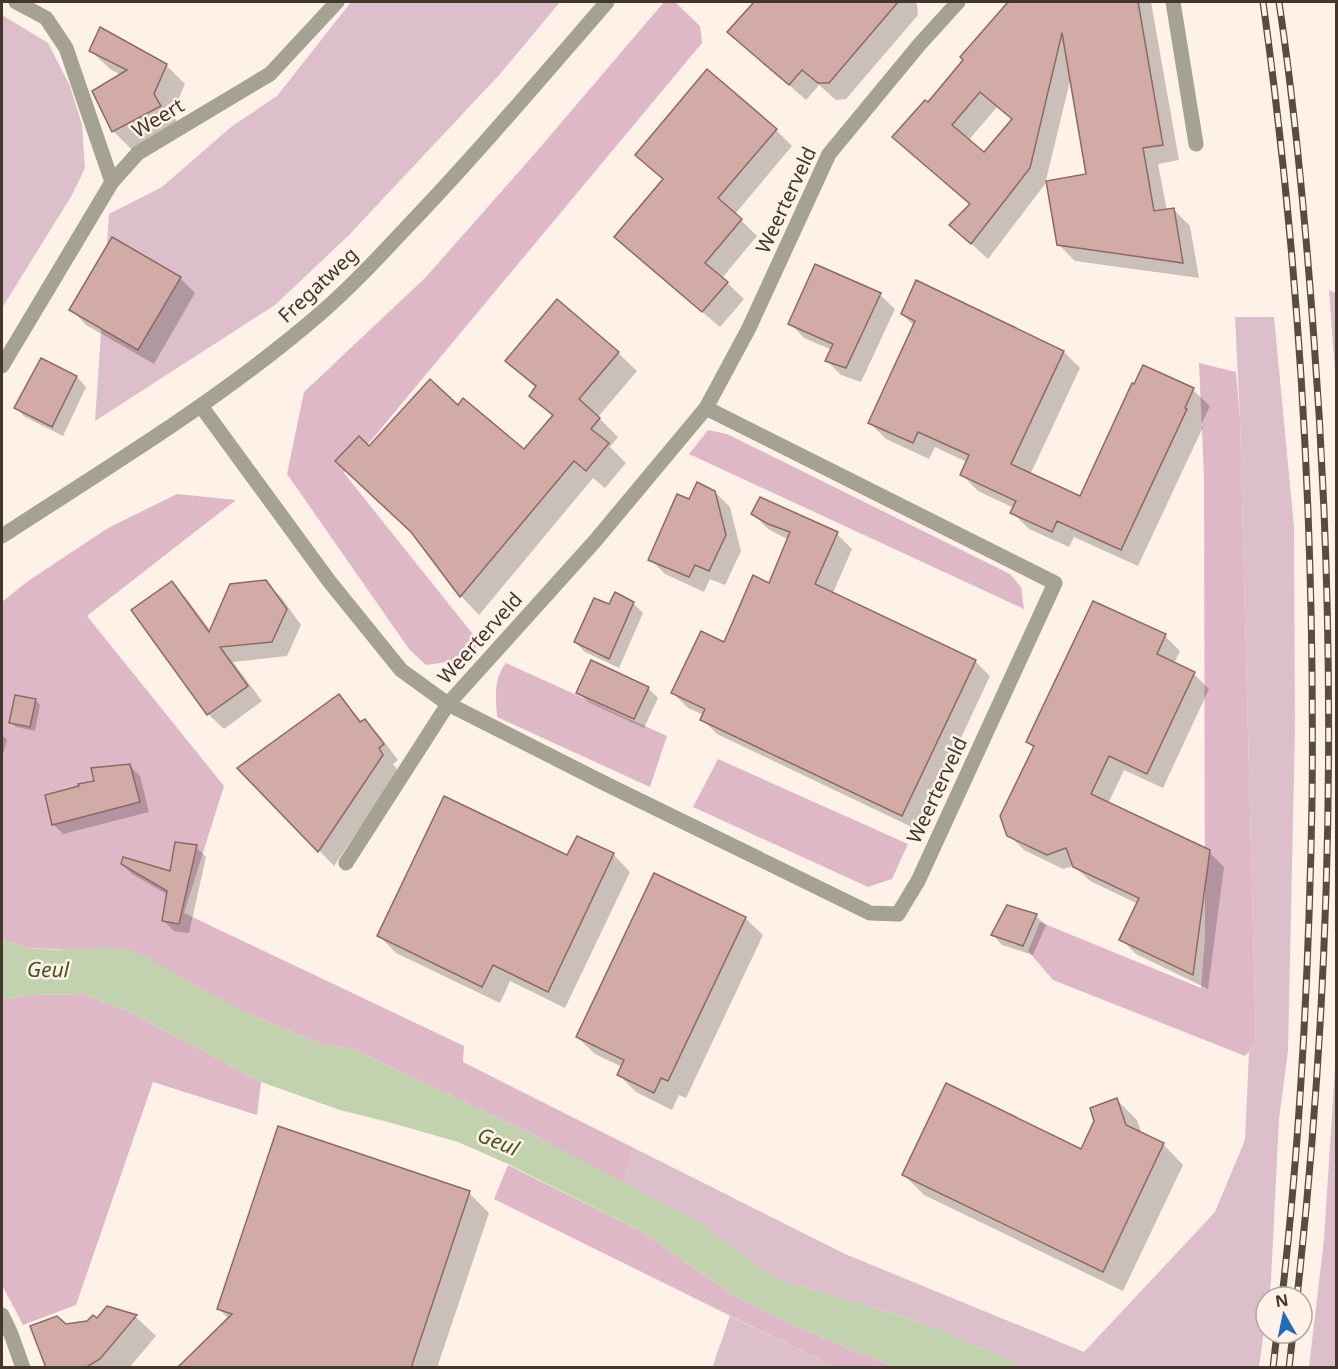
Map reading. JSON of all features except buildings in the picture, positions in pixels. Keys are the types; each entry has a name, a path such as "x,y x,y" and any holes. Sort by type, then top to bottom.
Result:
{"street":[{"path":"16,2 46,18 66,48 112,182"},
{"name":"Weert","path":"2,366 112,182 138,153 270,74 337,2"},
{"name":"Fregatweg","path":"2,536 201,406 273,353 358,278 439,194 608,2"},
{"name":"Weerterveld","path":"448,704 595,541 706,408 749,328 829,154 958,2"},
{"path":"1173,2 1196,144"},
{"name":"Weerterveld","path":"201,406 328,581 401,670 448,704 608,785 870,913 898,914 923,870 1055,584 706,408"},
{"path":"346,863 448,704"},
{"path":"2,1315 23,1368"}],"shaded area":[{"path":"351,2 560,2 500,74 349,235 275,305 95,421 109,214 162,187 231,127 277,96"},
{"path":"664,2 675,2 700,26 702,43 344,473 480,643 462,657 426,665 409,649 287,474 304,392 426,277"},
{"path":"2,15 48,43 70,86 82,125 85,168 72,195 2,308"},
{"path":"1329,290 1336,293 1336,385"},
{"path":"1235,317 1274,317 1294,527 1295,730 1288,1051 1279,1119 1270,1285 1254,1285 1254,1345 1262,1345 1259,1367 1022,1367 995,1352 972,1345 943,1331 898,1315 777,1279 696,1220 623,1183 634,1148 845,1254 1084,1352 1215,1212 1245,1140 1249,1052 1256,1044 1240,419"},
{"path":"1199,363 1236,372 1240,419 1256,1044 1245,1056 1053,980 1028,951 1040,922 1201,988 1205,937 1204,476"},
{"path":"708,430 727,434 1010,574 1021,587 1024,609 689,454"},
{"path":"177,494 236,500 87,616 224,786 184,913 464,1046 463,1062 634,1148 623,1183 534,1135 353,1049 319,1043 241,1011 138,953 27,948 2,939 2,602 28,581 108,528"},
{"path":"506,663 667,736 650,787 497,717 497,682"},
{"path":"718,759 908,844 892,879 868,887 693,807"},
{"path":"83,994 126,1010 261,1082 257,1115 153,1082 76,1305 23,1325 2,1285 2,1000 31,995"},
{"path":"1336,1052 1336,1367 1309,1367 1312,1345 1314,1345 1314,1324 1324,1239"},
{"path":"508,1165 641,1231 733,1295 792,1325 896,1367 834,1367 494,1199"},
{"path":"730,1316 834,1367 712,1368"}],"water":[{"name":"Geul","path":"2,939 27,948 58,950 114,947 138,952 241,1011 319,1043 353,1049 534,1135 696,1220 777,1279 898,1315 943,1331 972,1345 995,1352 1022,1367 896,1367 792,1325 733,1295 641,1231 508,1164 458,1142 340,1110 261,1082 126,1010 83,994 31,995 2,1000"}],"railway":[{"path":"1263,2 1276,101 1296,301 1308,501 1311,601 1312,802 1309,926 1299,1112 1283,1285"},
{"path":"1279,2 1299,164 1313,326 1321,447 1328,690 1328,812 1318,1055 1298,1285"},
{"path":"1273,1368 1276,1345"},
{"path":"1289,1368 1292,1345"}]}
